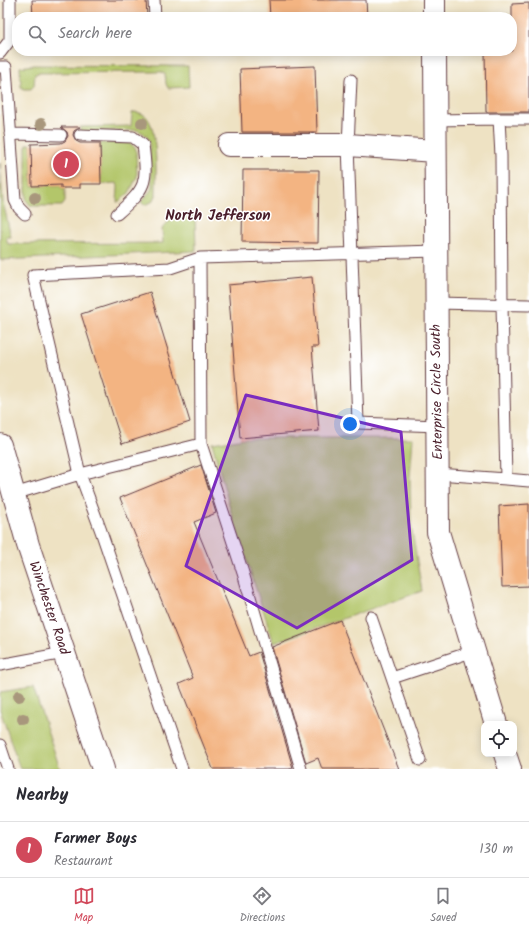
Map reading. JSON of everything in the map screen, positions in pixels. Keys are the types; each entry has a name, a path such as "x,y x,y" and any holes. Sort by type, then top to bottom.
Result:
{"street":[{"path":"434,0 434,12"},
{"name":"Enterprise Circle South","path":"434,56 438,532 495,721"},
{"path":"229,145 348,145 435,151"},
{"name":"Winchester Road","path":"0,445 28,545 103,769"},
{"path":"506,757 510,769"}],"lane":[{"path":"10,0 12,20"},
{"path":"154,0 155,12"},
{"path":"0,53 12,42"},
{"path":"0,67 6,67 15,200 19,208 25,214"},
{"path":"351,80 348,145 358,423 438,426"},
{"path":"499,118 501,156 502,306 506,479"},
{"path":"435,120 499,118 529,119"},
{"path":"10,134 61,135"},
{"path":"80,136 133,137 143,145 146,168 144,182 135,197 117,214"},
{"path":"182,769 80,474 33,275 170,268 200,258 436,251"},
{"path":"200,258 201,444 243,573 301,769"},
{"path":"436,303 502,306 529,305"},
{"path":"14,494 80,474 201,444"},
{"path":"438,474 529,481"},
{"path":"371,617 420,760"},
{"path":"392,678 474,651"},
{"path":"0,665 64,652"},
{"path":"0,745 8,769"}],"highlighted area":[{"path":"246,395 401,432 412,560 297,628 186,566"}],"green space":[{"path":"34,65 188,66 189,87 168,88 165,74 161,72 38,73 35,74 34,86 31,89 24,89 21,87 20,67"},
{"path":"135,112 143,114 148,119 151,125 155,144 156,196 152,202 144,205 141,202 151,190 152,186 149,141 146,135 136,130 80,132 80,127 131,126 132,113"},
{"path":"100,143 130,143 136,149 137,177 129,193 118,202 117,183 101,184"},
{"path":"28,144 31,144 32,186 61,185 61,188 65,188 65,202 62,206 31,206 26,200 26,147"},
{"path":"0,163 3,202 11,237 6,237 8,244 163,243 162,229 169,221 177,217 195,214 196,251 0,260"},
{"path":"245,438 413,438 410,477 411,525 422,591 274,643 234,523 212,443"},
{"path":"33,687 60,769 20,769 0,710 0,692"}],"building":[{"path":"32,0 146,0 147,12 33,12"},
{"path":"269,0 366,0 367,12 270,12"},
{"path":"529,3 529,112 486,112 485,56 517,56 517,12 512,12 512,4"},
{"path":"315,66 317,132 242,132 240,69"},
{"path":"61,127 80,127 74,131 73,135 76,141 80,143 100,143 101,184 80,184 80,188 61,188 61,185 32,186 31,144 61,143 65,141 68,136 67,132"},
{"path":"243,170 319,170 318,243 242,242"},
{"path":"312,277 318,347 312,347 319,431 240,438 228,285"},
{"path":"150,292 190,422 122,444 81,314"},
{"path":"201,465 216,513 194,522 249,656 259,652 293,768 213,769 179,684 193,678 120,498"},
{"path":"529,504 529,586 502,587 499,506"},
{"path":"340,620 399,769 322,769 318,758 306,763 272,647"}],"place":[{"name":"Farmer Boys","path":"66,164"}],"district":[{"name":"North Jefferson","path":"218,216"}]}
